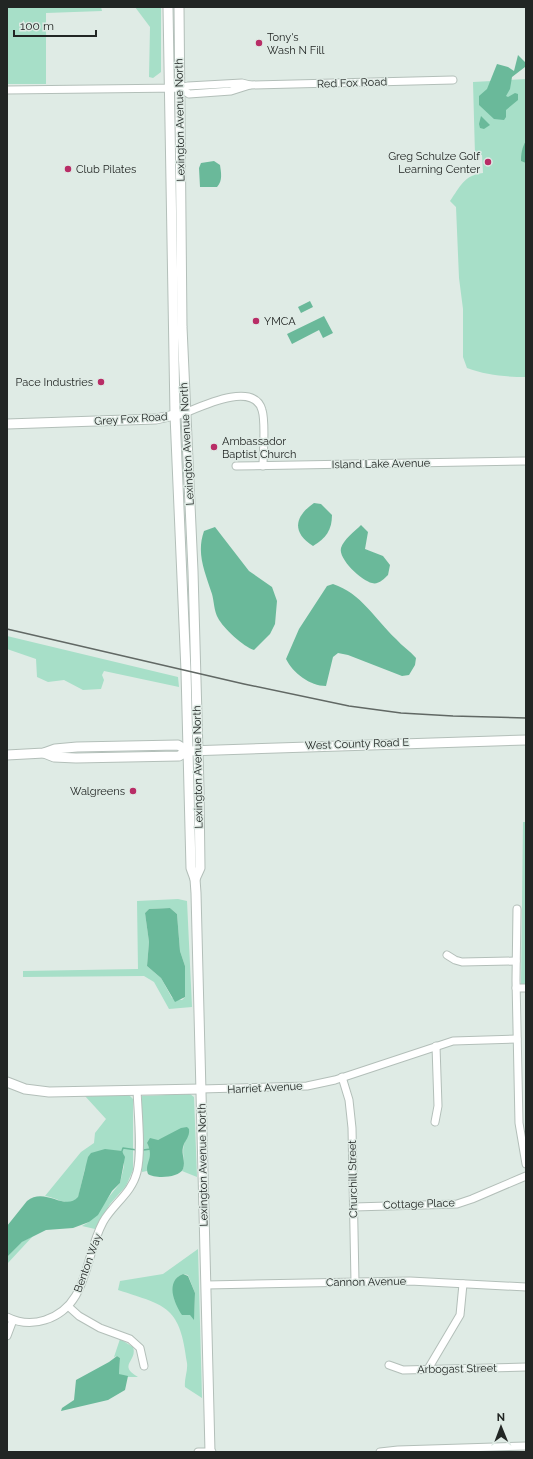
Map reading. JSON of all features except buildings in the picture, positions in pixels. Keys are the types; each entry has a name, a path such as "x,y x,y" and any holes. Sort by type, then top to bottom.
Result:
{"main road":[{"name":"Lexington Avenue North","path":"168,7 176,88 185,413 193,564 200,868 195,879"},
{"name":"Lexington Avenue North","path":"179,7 176,88 170,159 175,415 191,868 195,879 211,1452"},
{"name":"Grey Fox Road","path":"7,424 156,420 185,413"},
{"name":"West County Road E","path":"7,754 44,753 54,757 76,758 178,756 188,751 361,744 526,740"},
{"name":"Harriet Avenue","path":"7,1082 25,1089 49,1092 201,1089"}],"street":[{"name":"Red Fox Road","path":"7,90 176,88 242,83 250,85 453,80"},
{"name":"Grey Fox Road","path":"185,413 223,397 244,397 254,400 260,406 263,415 263,466"},
{"name":"Island Lake Avenue","path":"236,466 526,461"},
{"path":"517,909 516,988 519,1123 521,1144 526,1164"},
{"path":"447,955 454,960 462,962 516,961"},
{"path":"516,988 526,988"},
{"name":"Harriet Avenue","path":"201,1089 293,1088 320,1084 436,1046 463,1040 517,1039"},
{"path":"436,1046 438,1106 436,1122"},
{"name":"Churchill Street","path":"342,1077 351,1114 356,1282"},
{"name":"Benton Way","path":"69,1307 81,1287 94,1243 104,1221 135,1180 138,1161 137,1090"},
{"name":"Cottage Place","path":"354,1206 457,1204 526,1176"},
{"name":"Cannon Avenue","path":"206,1285 410,1281 526,1287"},
{"path":"428,1370 460,1315 463,1284"},
{"path":"7,1336 10,1318 39,1321 62,1312 69,1307 79,1316 100,1328 130,1339 140,1348 144,1366"},
{"name":"Arbogast Street","path":"389,1365 403,1370 526,1367"},
{"path":"380,1452 398,1450 526,1446"},
{"path":"198,1452 211,1452"}],"shaded area":[{"path":"7,7 101,7 102,11 46,13 46,84 7,84"},
{"path":"135,7 161,7 161,72 153,78 149,77 150,27"},
{"path":"518,55 525,62 525,67 512,77 510,89 506,96 508,97 515,93 518,94 518,100 506,110 506,117 504,120 494,119 479,105 479,96 487,89 497,64 508,67 514,71"},
{"path":"526,79 526,377 511,377 467,368 463,357 463,309 459,278 456,207 450,201 463,182 471,176 483,173 482,155 475,155 473,82"},
{"path":"481,116 490,125 484,129 480,128 479,124"},
{"path":"526,141 526,163 521,161 522,151"},
{"path":"214,161 220,165 221,176 219,185 217,187 200,187 199,168 201,163"},
{"path":"310,301 313,307 301,313 298,307"},
{"path":"324,316 333,333 323,338 319,330 292,344 287,334"},
{"path":"314,503 321,504 332,515 332,520 325,537 313,546 301,535 298,524 303,513"},
{"path":"361,525 368,532 365,549 383,556 390,565 388,575 376,583 372,583 357,574 343,558 341,553 341,548 344,542"},
{"path":"215,527 249,571 272,587 277,601 275,624 270,634 254,650 245,645 229,632 218,618 216,612 201,555 204,531"},
{"path":"333,584 343,588 360,600 398,642 416,658 415,665 409,675 402,676 348,655 338,653 333,657 326,686 314,684 308,681 293,669 286,659 299,629 327,586"},
{"path":"7,636 178,677 179,687 104,671 102,675 104,680 101,689 83,690 64,680 48,682 37,677 36,659 7,649"},
{"path":"523,822 526,822 526,984 521,984"},
{"path":"178,899 187,901 192,1007 169,1009 154,982 144,976 23,977 23,971 138,969 137,901","holes":["170,908 177,914 180,951 185,966 185,997 182,1000 172,998 161,978 147,966 149,942 145,913 149,909"]},
{"path":"170,908 177,914 180,951 185,966 185,997 175,1002 161,978 147,966 149,942 145,913 149,909"},
{"path":"190,1094 194,1097 197,1177 182,1171 184,1164 183,1150 185,1142 175,1132 165,1138 147,1143 152,1154 147,1171 142,1172 142,1096"},
{"path":"129,1095 133,1099 133,1170 126,1186 110,1204 95,1229 82,1226 89,1222 120,1183 124,1166 124,1154 112,1150 85,1168 78,1198 74,1201 66,1202 45,1196 81,1152 94,1143 95,1133 106,1119 85,1096"},
{"path":"187,1127 189,1132 183,1147 184,1166 181,1172 167,1177 156,1177 148,1174 147,1166 150,1153 147,1143 150,1138 158,1140 181,1128"},
{"path":"105,1149 122,1151 125,1157 120,1183 112,1191 98,1215 89,1222 73,1228 46,1230 22,1242 7,1257 7,1226 27,1201 34,1197 41,1196 67,1202 73,1201 78,1197 88,1157 91,1153"},
{"path":"33,1236 7,1264 7,1257 22,1242"},
{"path":"198,1249 202,1398 185,1387 187,1363 184,1344 180,1330 169,1312 160,1305 149,1300 118,1290 120,1281 163,1274","holes":["183,1274 188,1275 195,1293 194,1316 175,1301 174,1297 173,1289 176,1279"]},
{"path":"183,1274 188,1276 195,1293 194,1320 190,1315 182,1315 174,1299 174,1282 177,1277"},
{"path":"120,1339 133,1347 134,1352 129,1369 138,1377 124,1377 119,1374 120,1358 117,1356 114,1357"},
{"path":"117,1356 120,1358 119,1374 128,1376 125,1390 108,1400 61,1411 62,1408 74,1400 76,1380"}],"waterway":[{"path":"122,1151 123,1148 137,1150"},
{"path":"143,1150 151,1149"}],"railway":[{"path":"7,629 244,684 349,706 401,713 526,718"}],"place":[{"name":"Tony's Wash N Fill","path":"259,43"},
{"name":"Greg Schulze Golf Learning Center","path":"488,162"},
{"name":"Club Pilates","path":"68,169"},
{"name":"YMCA","path":"256,321"},
{"name":"Pace Industries","path":"101,382"},
{"name":"Ambassador Baptist Church","path":"214,447"},
{"name":"Walgreens","path":"133,791"}]}
